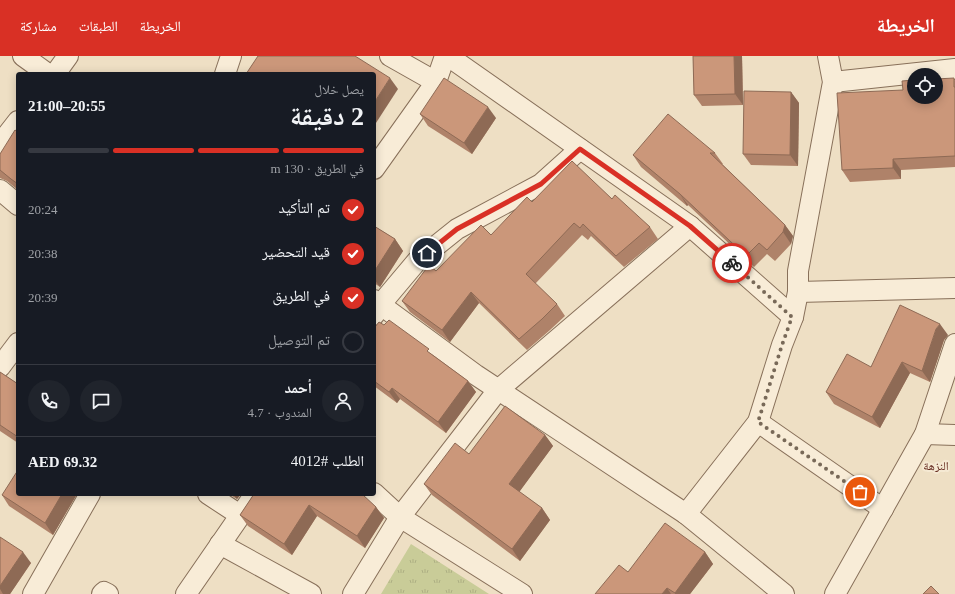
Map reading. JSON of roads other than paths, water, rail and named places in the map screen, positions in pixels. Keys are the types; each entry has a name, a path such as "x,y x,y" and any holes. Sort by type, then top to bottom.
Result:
{"street":[{"path":"23,56 45,72"},
{"path":"56,72 68,56"},
{"path":"226,72 231,56"},
{"path":"390,56 436,82"},
{"path":"376,166 436,82 446,56 690,226 792,317"},
{"path":"686,514 758,422 792,317 798,292 798,271 833,82 828,56"},
{"path":"833,82 955,69"},
{"path":"0,144 16,124"},
{"path":"580,149 541,184 457,229 417,261 376,307 498,390 686,514 784,594"},
{"path":"0,190 16,203"},
{"path":"353,594 400,517 498,390 690,226"},
{"path":"798,292 955,288"},
{"path":"835,594 925,434 955,344"},
{"path":"6,362 16,346"},
{"path":"758,422 883,509"},
{"path":"925,434 955,435"},
{"path":"376,495 400,517 522,594"},
{"path":"33,594 89,496"},
{"path":"211,496 240,515"},
{"path":"186,594 254,496"},
{"path":"220,544 311,594"},
{"path":"102,594 104,592 108,594"}],"district":[{"name":"النزهة","path":"936,466"}]}
